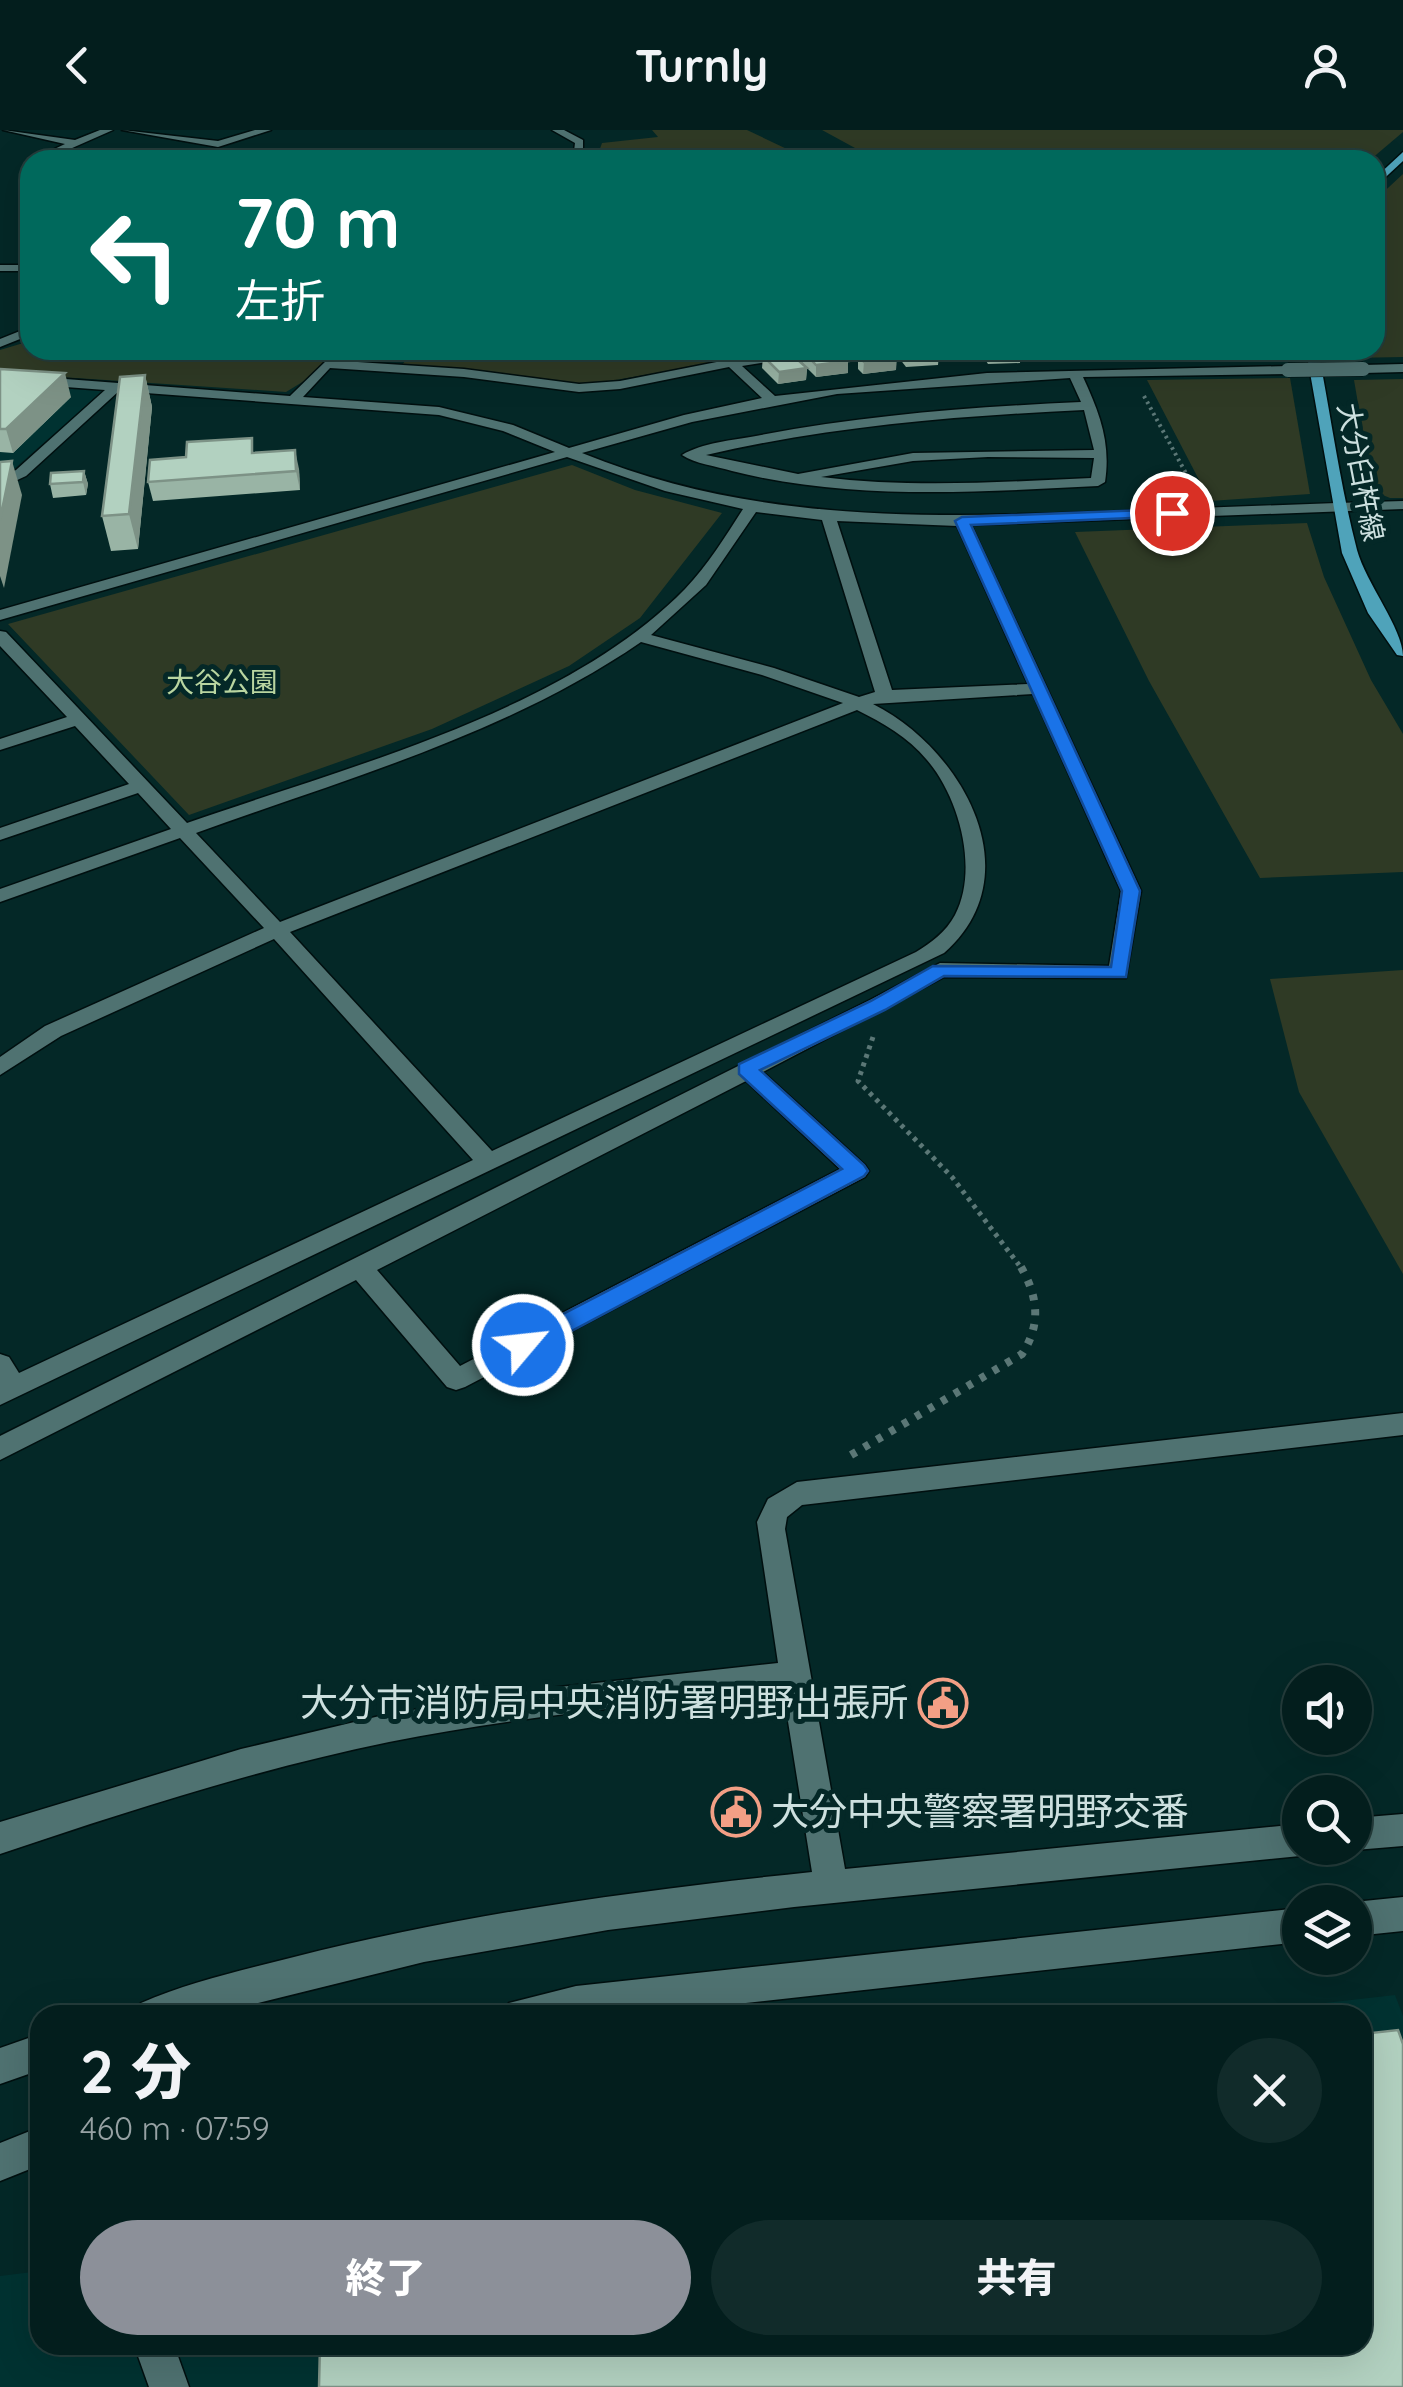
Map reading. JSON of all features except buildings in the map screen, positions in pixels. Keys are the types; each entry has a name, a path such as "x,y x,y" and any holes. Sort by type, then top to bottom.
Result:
{"main road":[{"path":"1385,174 1403,155"},
{"name":"大分臼杵線","path":"1314,360 1355,570 1376,613 1403,650"}],"street":[{"path":"8,130 74,143"},
{"path":"58,150 108,130"},
{"path":"127,130 218,144 266,130"},
{"path":"556,130 582,144 580,150"},
{"path":"295,398 327,364 464,373 579,388 620,385 756,360"},
{"path":"732,363 772,400"},
{"path":"0,615 689,418 772,400 910,382 1132,372 1403,368"},
{"path":"1075,374 1090,406 1100,430 1103,454 1098,482 899,489 795,480 689,455 754,438 884,418 1090,406"},
{"path":"0,378 409,407 464,416 508,428 641,480 752,507 828,516 962,521 1403,505"},
{"path":"0,484 21,473 118,386"},
{"path":"795,480 856,462 918,456 1103,454"},
{"path":"0,896 482,722 570,681 639,637 702,581 752,507"},
{"path":"828,516 885,695"},
{"path":"4,1381 932,964 1120,973 1131,891 962,521"},
{"path":"0,636 10,662 77,720 277,930 488,1162"},
{"path":"0,1449 878,1005 932,964 966,914 974,891 970,822 943,766 913,733 861,702 639,637"},
{"path":"0,1068 53,1031 277,930 861,702 885,695 1037,689"},
{"path":"0,745 77,720"},
{"path":"0,834 139,787"},
{"path":"360,1266 456,1380 857,1171 746,1069"},
{"path":"832,1886 771,1529 771,1518 782,1501 797,1494 1403,1424"},
{"path":"0,1838 254,1760 387,1729 581,1696 796,1675"},
{"path":"1372,1833 1403,1830"},
{"path":"188,2005 351,1959 472,1934 673,1902 1282,1842"},
{"path":"1372,1917 1403,1914"},
{"path":"571,2005 1282,1927"},
{"path":"0,2066 30,2056"},
{"path":"0,2162 30,2150"},
{"path":"157,2355 168,2387"}],"path":[{"path":"1132,372 1183,472 1209,512"},
{"path":"846,1458 1022,1354 1033,1338 1036,1300 1019,1263 928,1150 867,1096 858,1081 870,1040 883,1028"}],"shaded area":[{"path":"0,382 99,388 102,392 0,481"},
{"path":"1395,1995 1403,2016 1403,2387 0,2387 0,2276 30,2272 30,2355 1372,2355 1372,2005 1308,2005"}],"green space":[{"path":"652,130 747,130 789,150 600,150 602,143 658,137"},
{"path":"822,130 1403,130 1382,150 859,150"},
{"path":"1403,174 1403,357 1385,357 1385,191"},
{"path":"20,344 20,360 339,360 286,392 0,373 0,350"},
{"path":"406,360 731,360 581,386 401,366"},
{"path":"1290,378 1310,494 1210,501 1147,380"},
{"path":"1403,379 1403,498 1390,498 1373,491 1354,380"},
{"name":"大谷公園","path":"572,465 635,490 722,513 640,618 569,666 432,729 189,815 8,624"},
{"path":"1307,523 1324,577 1371,680 1403,734 1403,872 1260,878 1149,681 1075,532"},
{"path":"1403,970 1403,1274 1299,1092 1270,979"}],"place":[{"name":"大分市消防局中央消防署明野出張所","path":"943,1703"},
{"name":"大分中央警察署明野交番","path":"736,1812"}],"route":[{"path":"523,1345 857,1171 746,1069 940,970 1120,973 1131,891 962,521 1172,513"}]}
